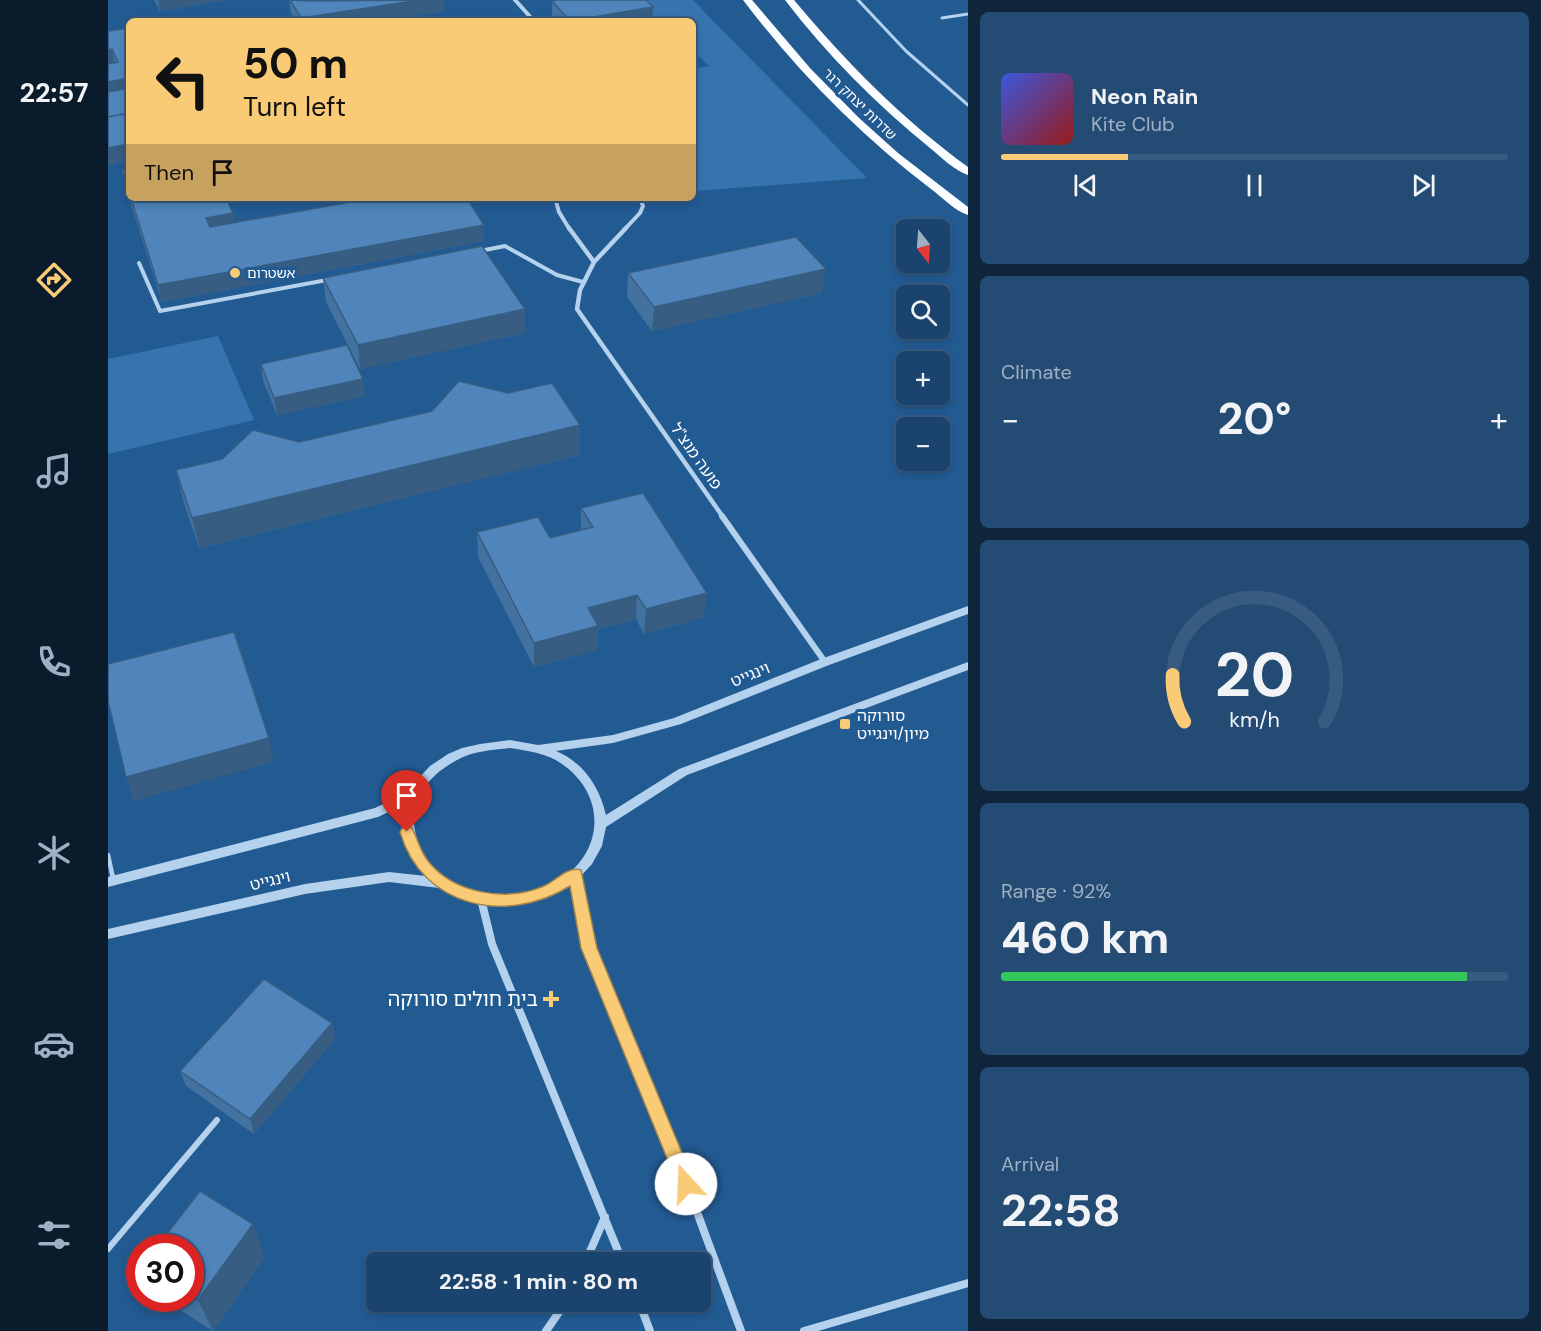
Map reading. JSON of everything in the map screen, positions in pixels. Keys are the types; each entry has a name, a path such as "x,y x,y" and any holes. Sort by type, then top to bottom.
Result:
{"main road":[{"name":"שדרות יצחק רגר","path":"747,0 788,49 858,123 911,169 968,212"},
{"name":"שדרות יצחק רגר","path":"789,0 823,42 857,77 912,127 968,172"}],"street":[{"path":"515,0 531,18"},
{"path":"554,201 560,216 594,262"},
{"name":"פועה מנצ\"ל","path":"641,201 643,206 640,213 594,262 576,297 577,309 825,662"},
{"name":"וינגייט","path":"539,749 613,739 677,721 825,662 968,610"},
{"path":"602,824 683,772 968,666"},
{"path":"510,744 539,749 565,760 585,778 598,800 602,824 598,842 589,859 575,875 548,892 515,900 481,899 460,893 442,883 425,869 413,852 407,832 407,813 413,795 437,767 453,756 481,747 510,744"},
{"path":"110,881 378,812 413,795"},
{"path":"575,875 589,948 671,1142 741,1331"},
{"name":"וינגייט","path":"108,934 305,888 389,878 442,883"},
{"path":"481,899 492,944 619,1252"},
{"path":"590,1252 605,1216"},
{"path":"804,1331 968,1283"},
{"path":"546,1331 559,1312"},
{"path":"643,1312 650,1331"}],"lane":[{"path":"858,0 906,51 968,105"},
{"path":"942,18 968,14"},
{"path":"471,253 505,246 557,275 583,282"},
{"path":"139,263 160,311 333,279"},
{"path":"108,855 110,881"},
{"path":"108,1249 217,1120"}],"shaded area":[{"path":"636,0 693,0 867,178 696,191 696,68 709,66 696,54 696,18 656,18"},
{"path":"218,336 254,420 108,454 108,359"}],"building":[{"path":"290,0 310,1 420,0 301,18"},
{"path":"646,0 653,7 588,18 567,18 552,1"},
{"path":"126,28 126,79 108,82 108,64 118,62 112,49 108,50 108,31"},
{"path":"126,89 126,114 108,117 108,92"},
{"path":"126,114 126,145 108,148 108,117"},
{"path":"126,169 126,183 122,170"},
{"name":"אשטרום","path":"132,201 227,201 233,213 206,218 210,227 356,201 414,201 415,203 469,201 484,225 158,285"},
{"path":"796,237 826,269 654,307 628,273"},
{"path":"482,246 525,309 358,345 323,278"},
{"path":"347,345 363,379 274,398 261,364"},
{"path":"459,381 508,393 552,383 580,425 192,518 176,470 222,459 253,430 299,442 432,411"},
{"path":"643,493 707,593 646,609 637,595 588,608 598,626 534,643 477,532 538,517 550,538 593,527 581,508"},
{"path":"234,632 269,738 126,777 108,701 108,664"},
{"path":"264,979 332,1023 250,1119 180,1071"},
{"path":"200,1191 253,1224 204,1292 204,1234 167,1234"}],"place":[{"name":"אשטרום","path":"235,273"},
{"name":"סורוקה מיון/וינגייט","path":"845,724"},
{"name":"בית חולים סורוקה","path":"551,999"}],"route":[{"path":"407,832 413,852 425,869 442,883 460,893 481,899 515,900 548,892 575,875 589,948 671,1142 686,1184"}]}
